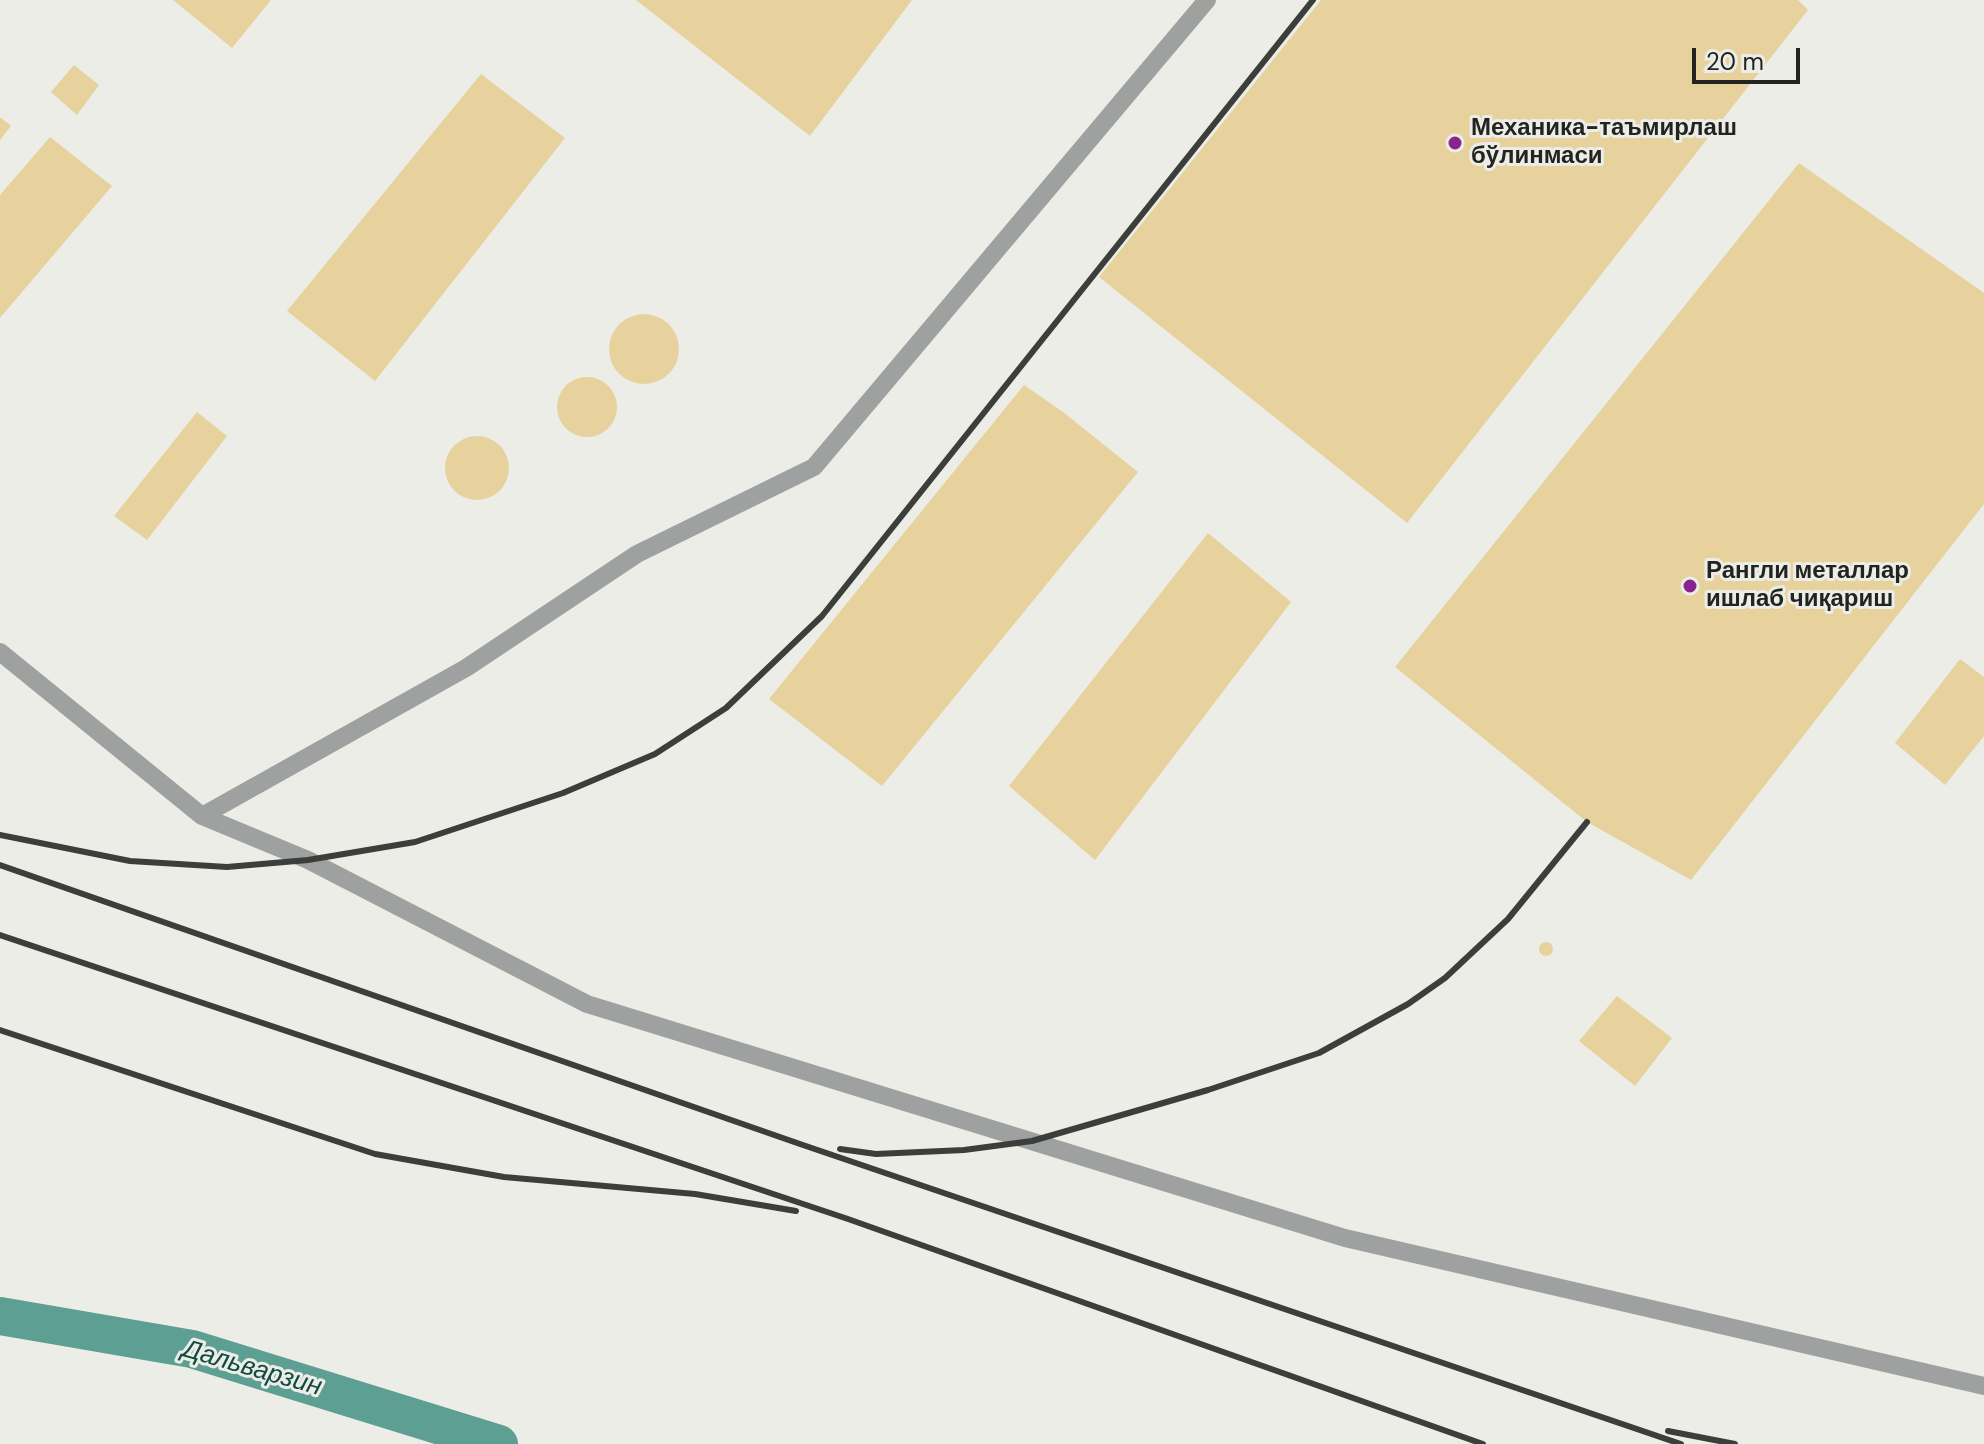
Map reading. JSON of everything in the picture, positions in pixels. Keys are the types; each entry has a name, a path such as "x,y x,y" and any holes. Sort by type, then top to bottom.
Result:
{"lane":[{"path":"202,816 466,668 637,554 814,467 1207,0"},
{"path":"0,652 202,816 308,860 587,1004 1345,1238 1984,1386"}],"building":[{"path":"173,0 271,0 232,48"},
{"path":"636,0 912,0 810,136"},
{"name":"Механика-таъмирлаш бўлинмаси","path":"1321,0 1798,0 1808,10 1407,523 1099,277"},
{"path":"74,65 99,85 77,115 51,92"},
{"path":"481,74 565,138 375,381 287,311"},
{"path":"0,117 11,126 0,140"},
{"path":"50,137 112,186 0,318 0,195"},
{"name":"Рангли металлар ишлаб чиқариш","path":"1799,163 1984,293 1984,504 1691,880 1587,822 1395,667"},
{"path":"651,314 673,329 679,349 677,363 669,374 658,382 637,384 619,374 611,363 609,342 619,324 630,316"},
{"path":"587,377 598,379 608,386 615,396 615,418 608,428 598,435 587,437 576,435 566,428 559,418 557,407 559,396 566,386 576,379"},
{"path":"1024,385 1138,472 882,786 769,699"},
{"path":"197,412 227,436 147,540 114,516"},
{"path":"471,436 483,436 500,445 507,456 507,480 500,491 483,500 471,500 459,495 450,486 445,474 445,462 450,450 459,441"},
{"path":"1208,533 1291,602 1095,860 1009,786"},
{"path":"1960,659 1984,677 1984,736 1945,785 1895,743"},
{"path":"1546,942 1553,949 1546,956 1539,949"},
{"path":"1617,996 1672,1038 1635,1086 1579,1041"}],"waterway":[{"name":"Дальварзин","path":"0,1316 192,1349 499,1444"}],"railway":[{"path":"0,835 130,861 227,867 308,860 415,842 563,793 655,754 726,708 822,616 1313,0"},
{"path":"840,1149 876,1154 964,1150 1032,1141 1208,1090 1319,1053 1408,1004 1445,978 1508,919 1587,822"},
{"path":"0,865 800,1144 1681,1444"},
{"path":"0,935 848,1219 1483,1444"},
{"path":"0,1030 375,1154 504,1177 695,1194 796,1211"},
{"path":"1668,1431 1735,1444"}],"place":[{"name":"Механика-таъмирлаш бўлинмаси","path":"1455,143"},
{"name":"Рангли металлар ишлаб чиқариш","path":"1690,586"}]}
